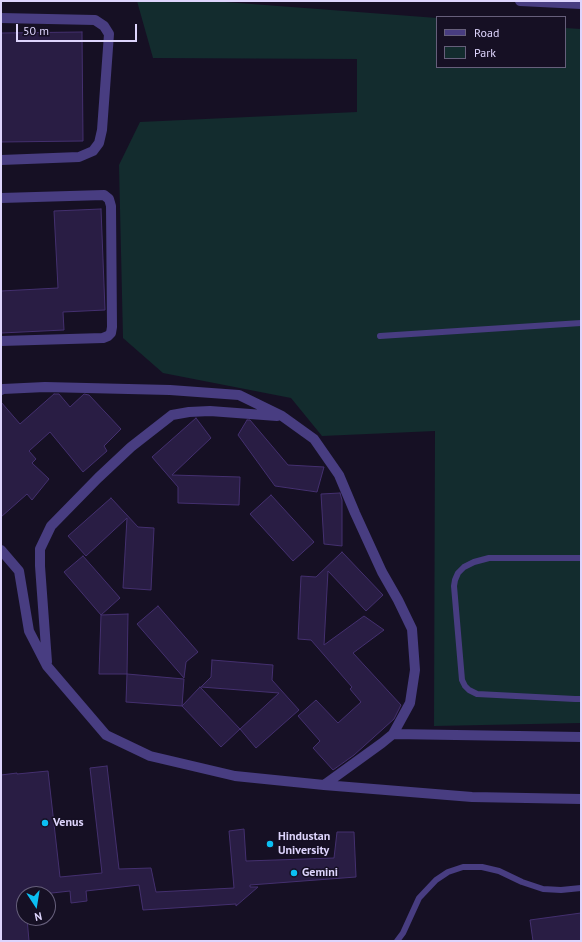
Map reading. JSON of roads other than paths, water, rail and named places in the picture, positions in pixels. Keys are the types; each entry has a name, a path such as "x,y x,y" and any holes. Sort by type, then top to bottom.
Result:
{"street":[{"path":"520,1 581,4"},
{"path":"1,18 94,20 104,26 109,34 102,130 99,143 93,151 79,157 1,160"},
{"path":"1,198 104,195 109,200 111,206 112,328 111,333 103,338 1,341"},
{"path":"1,390 46,387 170,390 239,395 282,416 314,439 339,474 382,572 412,629 415,670 410,703 393,734 324,785"},
{"path":"48,666 40,550 51,526 131,447 172,415 189,412 210,411 282,416"},
{"path":"1,550 19,571 29,631 48,666 106,735 150,756 235,776 324,785 472,797 581,799"},
{"path":"393,734 581,737"}],"lane":[{"path":"380,336 581,323"},
{"path":"581,558 489,558 474,562 464,567 458,573 454,586 462,680 469,690 477,694 581,699"},
{"path":"397,941 403,933 420,898 432,884 448,872 463,867 482,867 499,871 522,882 543,889 561,890 581,888"}],"place":[{"name":"Venus","path":"45,823"},
{"name":"Hindustan University","path":"270,844"},
{"name":"Gemini","path":"294,873"}]}
